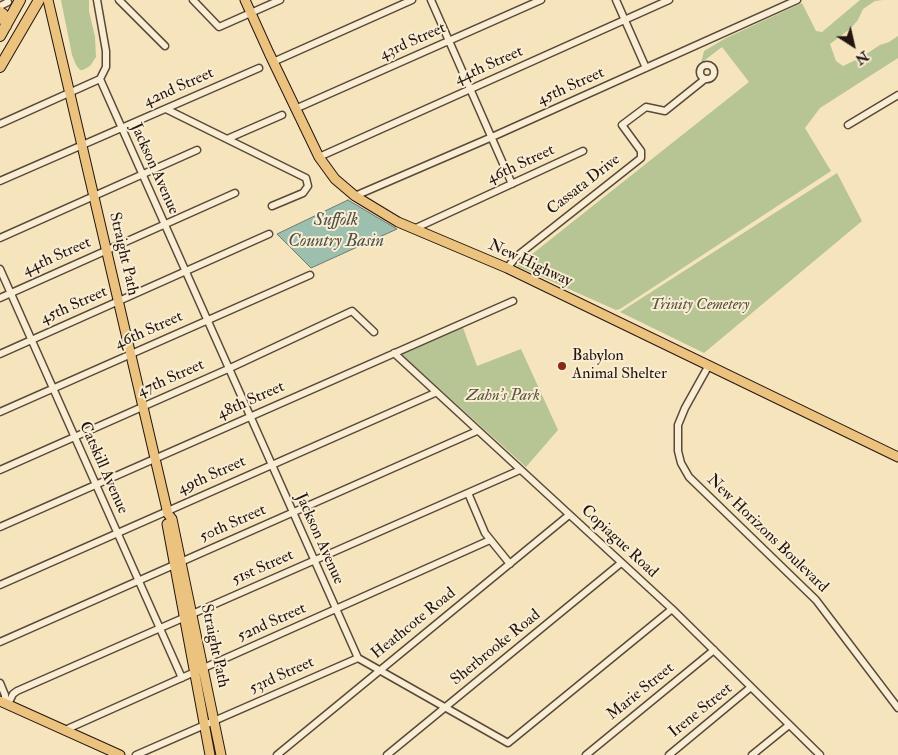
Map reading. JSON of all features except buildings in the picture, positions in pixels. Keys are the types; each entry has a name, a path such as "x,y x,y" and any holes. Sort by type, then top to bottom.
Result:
{"highway":[{"path":"0,36 20,0"},
{"path":"0,67 38,0"},
{"path":"0,12 3,14 6,26"}],"main road":[{"name":"Straight Path","path":"48,0 156,458 168,512 167,521 178,563 199,670 214,721 221,755"},
{"name":"New Highway","path":"245,0 319,157 335,179 355,196 398,222 507,268 898,457"},
{"name":"Straight Path","path":"199,670 210,753"},
{"path":"4,703 120,755"}],"street":[{"path":"0,124 100,80 106,67 106,51 97,0"},
{"path":"119,0 165,46"},
{"path":"193,0 219,27 280,0"},
{"path":"273,62 412,0"},
{"path":"431,0 512,184"},
{"name":"43rd Street","path":"296,109 541,0"},
{"path":"616,0 646,68"},
{"name":"44th Street","path":"319,157 669,0"},
{"name":"45th Street","path":"355,196 492,137 797,0"},
{"path":"0,6 8,2"},
{"name":"42nd Street","path":"0,182 259,68"},
{"name":"Cassata Drive","path":"507,268 518,256 641,158 641,151 622,125 646,107 665,110 705,79"},
{"name":"Jackson Avenue","path":"100,80 358,658"},
{"path":"848,125 898,95"},
{"path":"166,109 306,178 308,186 303,193 272,206"},
{"path":"227,139 282,115"},
{"path":"0,238 198,150"},
{"name":"46th Street","path":"416,228 583,151"},
{"name":"44th Street","path":"0,298 235,193"},
{"name":"45th Street","path":"0,354 269,234"},
{"name":"Catskill Avenue","path":"0,269 182,678"},
{"name":"46th Street","path":"0,412 310,275"},
{"name":"48th Street","path":"0,527 513,301"},
{"name":"47th Street","path":"0,470 228,369 352,311 374,332"},
{"name":"Copiague Road","path":"394,354 672,609 820,755"},
{"name":"New Horizons Boulevard","path":"709,366 685,408 678,425 678,451 684,468 699,488 816,600 898,708"},
{"name":"49th Street","path":"0,585 435,392"},
{"name":"50th Street","path":"0,642 477,431"},
{"name":"51st Street","path":"4,703 17,691 520,470"},
{"path":"468,493 490,540 510,564"},
{"name":"Heathcote Road","path":"277,755 569,515"},
{"name":"52nd Street","path":"65,730 490,540"},
{"name":"Sherbrooke Road","path":"387,755 622,563"},
{"path":"358,658 508,743 672,609"},
{"name":"Marie Street","path":"586,755 714,650"},
{"name":"53rd Street","path":"136,755 358,658"},
{"path":"0,683 3,690 4,703"},
{"name":"Irene Street","path":"669,755 751,687"},
{"path":"752,755 789,725"}],"green space":[{"path":"61,0 89,0 96,57 90,66 83,70 80,70 76,65 72,55"},
{"path":"860,0 883,0 875,1 863,9 858,20 850,29 830,44 836,61 843,66 898,36 898,58 820,108 805,128 831,171 620,309 616,310 517,266 749,82 722,47 701,63 704,51 726,38 802,3 816,31 822,32"},
{"name":"Trinity Cemetery","path":"837,173 862,221 704,353 620,312"},
{"name":"Zahn's Park","path":"462,325 477,366 521,349 558,430 526,467 400,353"}],"water":[{"name":"Suffolk Country Basin","path":"348,200 397,229 311,268 277,234"}],"place":[{"name":"Babylon Animal Shelter","path":"562,366"}]}
